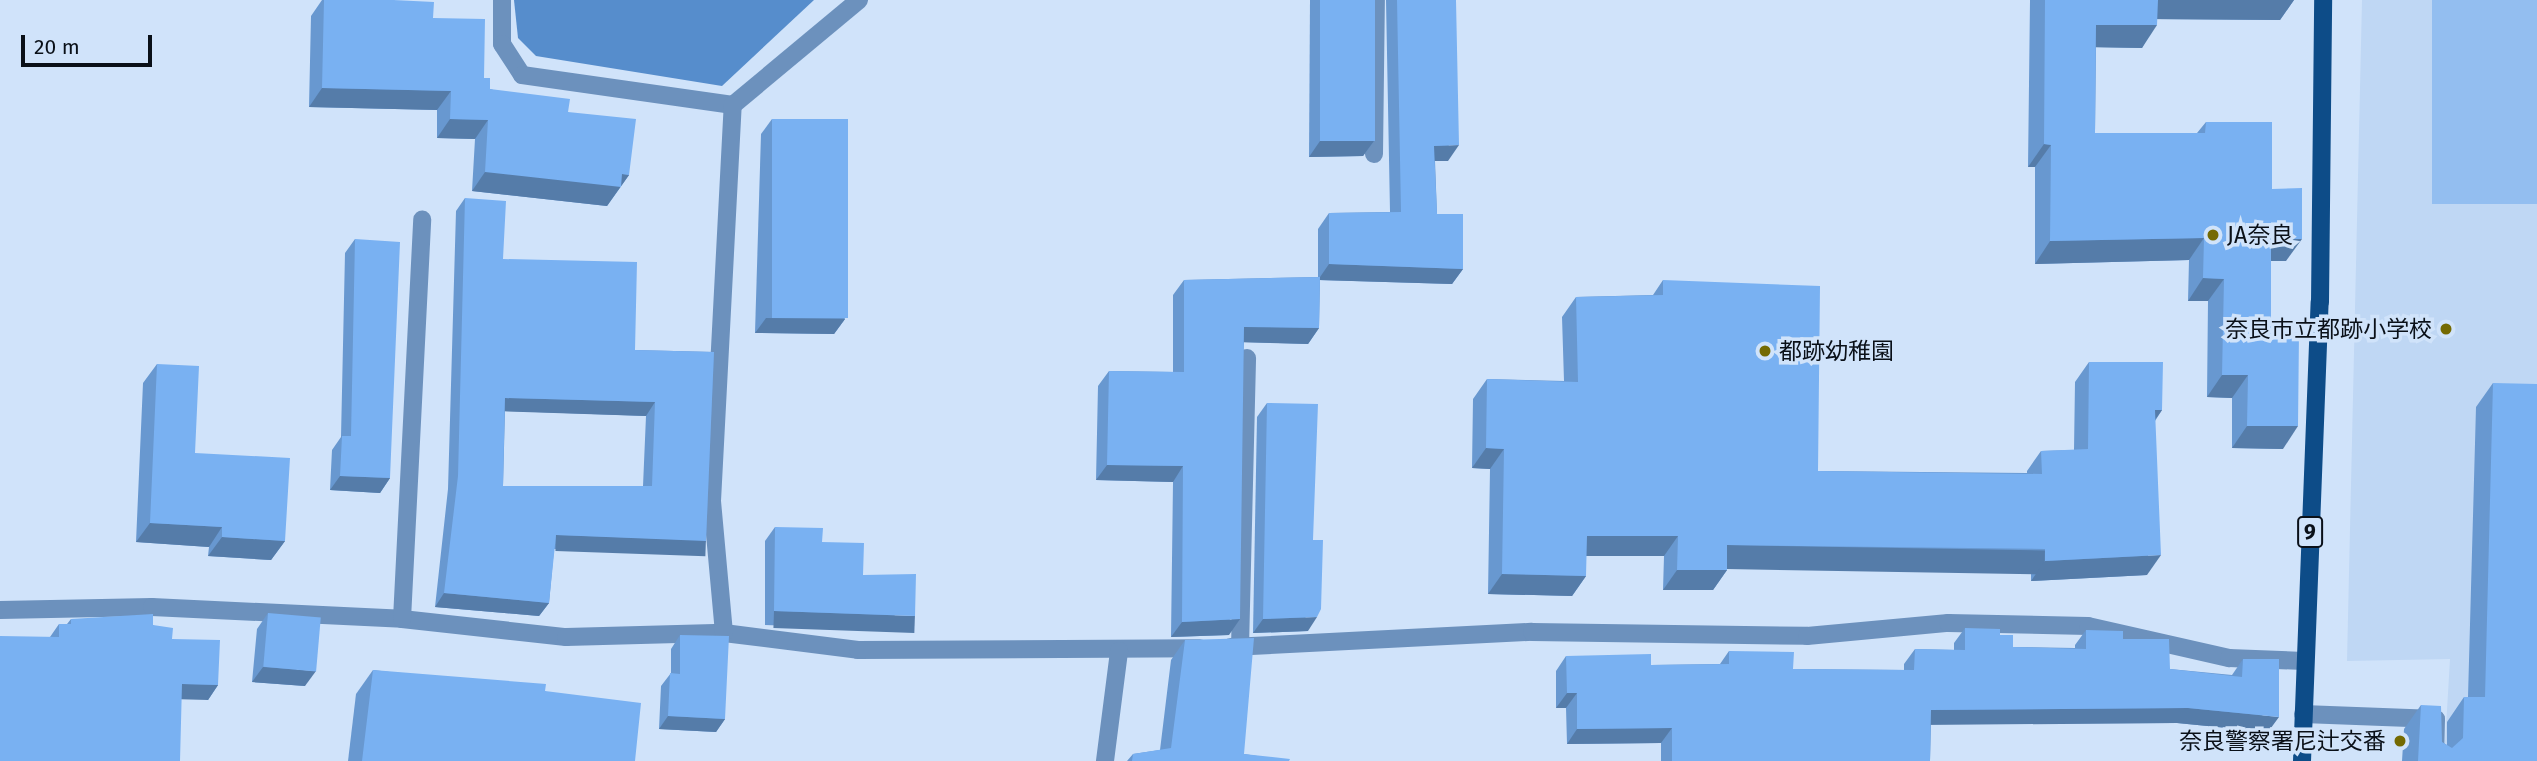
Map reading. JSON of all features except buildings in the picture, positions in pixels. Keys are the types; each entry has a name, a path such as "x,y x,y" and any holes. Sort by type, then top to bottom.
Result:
{"main road":[{"name":"9","path":"2302,761 2320,302 2323,0"}],"street":[{"path":"502,0 502,44 522,75 733,105"},
{"path":"724,634 712,501 733,105 859,0"},
{"path":"1374,155 1376,0"},
{"path":"402,619 422,220"},
{"path":"1240,647 1247,358"},
{"path":"0,610 152,607 402,619 566,637 724,634 858,650 1119,651 1532,632 1807,636 1948,623 2088,626 2229,658 2304,661"},
{"path":"1105,761 1119,651"},
{"path":"2303,713 2436,719 2435,761"}],"shaded area":[{"path":"514,0 814,0 722,86 536,56 518,38"},
{"name":"奈良市立都跡小学校","path":"2362,0 2537,0 2537,761 2444,761 2450,659 2347,661"},
{"path":"2432,0 2537,0 2537,204 2432,204"}],"place":[{"name":"JA奈良","path":"2213,235"},
{"name":"奈良市立都跡小学校","path":"2446,329"},
{"name":"都跡幼稚園","path":"1765,351"},
{"name":"奈良警察署尼辻交番","path":"2400,741"}]}
